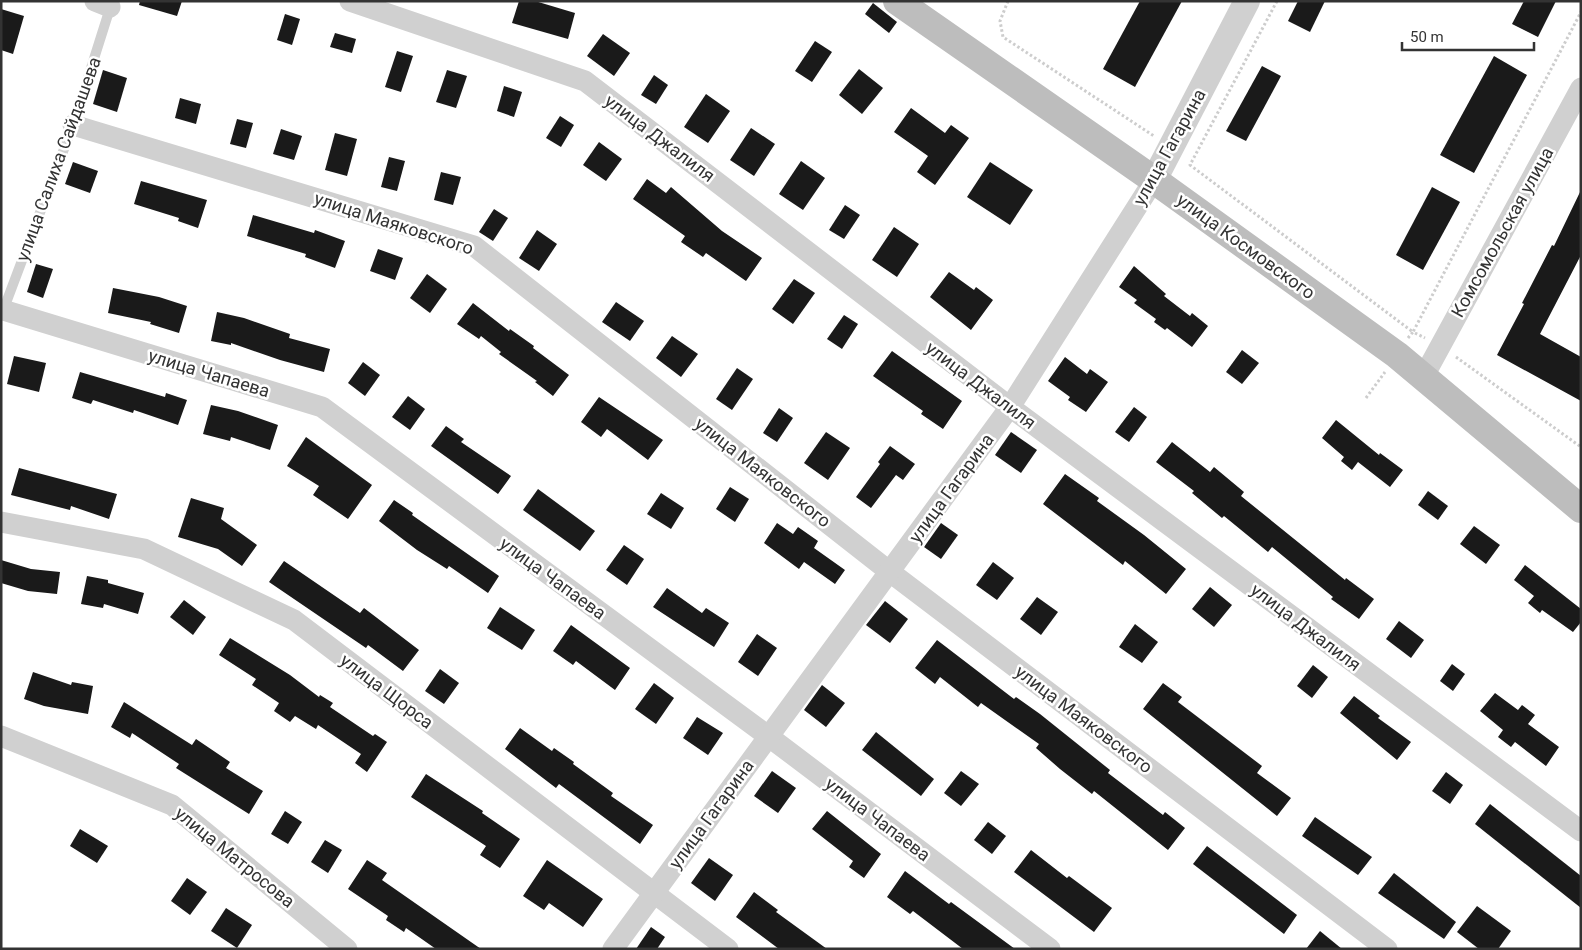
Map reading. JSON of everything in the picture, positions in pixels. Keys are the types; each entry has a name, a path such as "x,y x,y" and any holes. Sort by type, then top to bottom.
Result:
{"main road":[{"name":"улица Космовского","path":"898,1 1154,180 1424,376 1581,509"}],"street":[{"name":"улица Джалиля","path":"350,1 585,81 1010,407 1581,831"},
{"name":"улица Гагарина","path":"613,949 1010,407 1154,180 1247,1"},
{"name":"Комсомольская улица","path":"1424,376 1581,88"},
{"name":"улица Маяковского","path":"74,125 474,246 890,572 1387,949"},
{"name":"улица Чапаева","path":"2,313 322,407 768,736 1050,949"},
{"name":"улица Щорса","path":"1,522 144,549 294,620 728,949"},
{"name":"улица Матросова","path":"1,736 172,805 347,949"}],"lane":[{"name":"улица Салиха Сайдашева","path":"2,313 74,125 106,3"}],"path":[{"path":"1008,1 1000,21 1003,37 1171,147"},
{"path":"1277,1 1190,165 1413,332 1440,345 1581,447"},
{"path":"1413,332 1581,12"}],"building":[{"path":"140,1 182,1 177,16 139,5"},
{"path":"519,1 535,1 575,13 568,39 512,23"},
{"path":"1140,1 1182,1 1135,87 1103,69"},
{"path":"1298,1 1325,1 1310,32 1288,21"},
{"path":"1524,1 1556,1 1538,37 1512,24"},
{"path":"873,3 897,22 889,33 865,14"},
{"path":"1,9 24,16 13,54 1,50"},
{"path":"285,14 300,19 292,45 277,40"},
{"path":"335,33 356,39 352,53 330,47"},
{"path":"603,34 630,53 614,76 587,56"},
{"path":"815,41 832,52 812,82 795,71"},
{"path":"397,51 413,56 401,92 385,87"},
{"path":"1494,56 1527,75 1474,173 1440,155"},
{"path":"1262,66 1281,76 1246,141 1226,131"},
{"path":"859,69 883,88 862,114 839,95"},
{"path":"103,70 127,78 117,112 93,104"},
{"path":"447,70 467,76 456,108 436,102"},
{"path":"654,75 668,85 656,104 641,95"},
{"path":"504,86 522,92 514,117 497,111"},
{"path":"706,94 730,111 708,143 684,127"},
{"path":"180,98 201,104 196,124 175,118"},
{"path":"911,108 945,133 951,125 969,138 935,185 917,172 928,156 894,132"},
{"path":"560,116 574,125 561,147 546,138"},
{"path":"237,119 253,123 246,148 230,144"},
{"path":"751,128 775,144 754,176 730,160"},
{"path":"281,129 302,136 294,160 273,154"},
{"path":"335,133 357,139 347,176 325,170"},
{"path":"599,142 622,159 606,181 583,165"},
{"path":"389,157 405,161 397,191 381,187"},
{"path":"801,161 825,178 803,210 779,194"},
{"path":"73,162 98,171 90,193 65,184"},
{"path":"990,162 1033,190 1010,225 967,197"},
{"path":"441,172 461,177 453,205 434,200"},
{"path":"647,179 666,193 671,187 722,231 762,258 746,281 706,253 703,257 681,242 685,236 633,199"},
{"path":"141,181 207,200 198,228 178,221 179,218 134,204"},
{"path":"1432,187 1460,202 1423,270 1396,255"},
{"path":"1581,190 1581,255 1540,334 1581,357 1581,401 1497,355"},
{"path":"845,205 860,215 844,239 829,230"},
{"path":"494,209 508,218 493,241 479,232"},
{"path":"253,215 314,233 315,230 345,241 335,268 305,257 306,254 247,236"},
{"path":"894,227 919,244 897,277 872,260"},
{"path":"537,230 557,244 539,271 519,258"},
{"path":"378,249 403,258 395,280 370,271"},
{"path":"36,264 53,269 43,298 27,292"},
{"path":"1134,266 1166,294 1164,296 1190,316 1192,313 1208,326 1192,347 1167,328 1165,330 1154,322 1156,319 1134,303 1137,300 1119,287"},
{"path":"949,272 974,290 976,287 993,300 971,330 930,297"},
{"path":"427,274 447,289 430,313 410,298"},
{"path":"794,279 815,293 793,324 772,309"},
{"path":"113,288 159,297 187,306 179,333 150,324 151,322 108,313"},
{"path":"616,302 644,321 630,341 602,322"},
{"path":"473,303 509,331 510,329 534,346 533,348 569,375 553,396 535,382 537,381 499,354 501,352 481,336 479,339 457,324"},
{"path":"217,312 244,318 290,334 289,338 330,349 324,372 280,360 231,343 231,345 211,341"},
{"path":"844,315 858,324 842,349 827,339"},
{"path":"672,336 698,354 681,377 656,358"},
{"path":"1242,350 1259,363 1242,384 1226,372"},
{"path":"892,351 962,401 943,429 921,414 923,411 873,376"},
{"path":"14,356 46,363 39,392 7,384"},
{"path":"1065,357 1087,374 1090,369 1108,382 1086,412 1068,400 1070,397 1048,381"},
{"path":"363,362 380,375 365,396 348,383"},
{"path":"737,368 753,379 732,410 716,399"},
{"path":"80,372 165,397 166,393 187,400 178,425 134,410 133,413 93,400 91,404 72,398"},
{"path":"408,396 425,409 410,430 392,417"},
{"path":"599,397 663,440 648,460 607,429 601,437 581,422"},
{"path":"211,405 238,411 278,425 270,450 231,437 230,441 203,434"},
{"path":"1134,407 1147,417 1129,442 1115,432"},
{"path":"779,408 793,418 777,442 763,433"},
{"path":"1336,420 1379,455 1380,453 1403,470 1390,487 1358,462 1352,470 1341,461 1344,457 1322,438"},
{"path":"446,426 464,439 461,442 511,476 498,494 431,446"},
{"path":"826,432 850,448 828,480 804,463"},
{"path":"1011,432 1037,450 1021,473 995,455"},
{"path":"306,437 372,485 348,519 313,495 319,486 287,466"},
{"path":"1172,442 1210,472 1214,467 1244,492 1241,496 1345,580 1346,578 1374,599 1359,619 1331,599 1333,597 1272,547 1268,552 1224,516 1222,518 1192,493 1194,491 1156,462"},
{"path":"890,446 915,464 903,480 896,475 871,508 856,497 880,464 878,462"},
{"path":"19,468 117,494 109,519 71,506 70,510 11,495"},
{"path":"1065,474 1099,498 1097,501 1144,535 1186,569 1166,594 1125,561 1123,565 1043,504"},
{"path":"730,487 749,499 735,522 716,509"},
{"path":"538,489 595,531 580,551 523,510"},
{"path":"1428,491 1448,506 1438,520 1418,505"},
{"path":"661,493 684,508 671,529 647,514"},
{"path":"191,498 224,508 221,519 257,545 242,566 218,549 178,537"},
{"path":"394,500 413,513 412,515 499,576 488,593 449,566 447,569 417,550 379,521"},
{"path":"777,523 793,534 798,527 818,541 814,548 845,570 835,584 804,562 799,569 764,543"},
{"path":"941,523 958,535 941,559 924,547"},
{"path":"1474,526 1500,545 1486,564 1460,544"},
{"path":"624,545 644,559 627,585 606,570"},
{"path":"1,560 31,569 60,572 57,594 28,591 1,583"},
{"path":"284,561 360,613 364,608 419,650 403,671 368,645 366,648 269,582"},
{"path":"993,562 1014,578 997,600 976,585"},
{"path":"1525,565 1581,609 1581,622 1573,632 1542,610 1540,613 1528,603 1534,596 1514,580"},
{"path":"87,576 108,580 108,583 144,593 138,614 104,604 103,608 81,604"},
{"path":"1210,587 1232,605 1214,627 1192,609"},
{"path":"667,588 702,613 706,608 729,623 714,647 653,607"},
{"path":"1037,597 1058,612 1041,635 1020,619"},
{"path":"184,600 206,617 193,635 170,617"},
{"path":"885,601 908,619 890,643 866,625"},
{"path":"500,607 535,630 522,650 487,628"},
{"path":"1399,621 1424,640 1411,658 1386,639"},
{"path":"1135,624 1158,642 1142,663 1119,647"},
{"path":"571,625 630,668 615,690 576,661 573,665 553,651"},
{"path":"757,634 777,648 758,676 738,662"},
{"path":"230,638 290,675 319,697 320,695 333,703 330,707 373,736 375,734 387,742 367,772 355,763 361,754 318,725 316,729 295,716 290,722 274,711 279,703 252,685 256,679 219,655"},
{"path":"937,640 1014,699 1016,697 1040,714 1110,770 1108,773 1163,815 1165,812 1185,828 1168,850 1094,791 1092,794 1060,769 1036,748 1039,744 981,703 978,707 940,677 935,684 915,668"},
{"path":"1452,664 1465,674 1453,691 1440,681"},
{"path":"1313,665 1328,677 1312,698 1297,686"},
{"path":"440,669 459,683 444,704 425,691"},
{"path":"33,672 71,685 72,682 93,686 88,714 44,706 24,699"},
{"path":"654,683 674,698 656,724 635,709"},
{"path":"1163,683 1182,697 1178,702 1262,766 1257,773 1291,798 1277,816 1143,709"},
{"path":"822,685 845,703 826,727 804,710"},
{"path":"1495,693 1518,710 1522,705 1535,715 1528,724 1559,747 1546,766 1515,742 1511,747 1498,737 1503,730 1480,711"},
{"path":"1354,696 1380,716 1378,718 1411,742 1397,760 1340,713"},
{"path":"124,702 192,745 196,739 230,762 226,768 263,791 249,814 176,768 179,764 132,733 130,738 111,727"},
{"path":"697,717 723,733 708,755 683,738"},
{"path":"520,728 552,751 554,748 574,762 573,764 613,793 611,796 653,825 640,844 559,784 556,788 505,749"},
{"path":"876,732 934,779 921,796 862,750"},
{"path":"772,771 796,788 778,813 754,796"},
{"path":"961,771 979,784 961,806 944,793"},
{"path":"1446,772 1463,785 1450,804 1432,791"},
{"path":"426,774 483,811 482,813 520,839 500,868 480,855 486,846 411,797"},
{"path":"1490,804 1581,876 1581,908 1475,824"},
{"path":"285,811 302,822 288,844 271,834"},
{"path":"827,811 881,854 864,878 849,867 853,861 812,829"},
{"path":"1315,817 1372,857 1358,875 1302,836"},
{"path":"988,822 1006,836 992,854 974,840"},
{"path":"80,829 108,846 97,863 70,846"},
{"path":"325,840 342,850 328,873 311,862"},
{"path":"1207,846 1297,915 1284,934 1193,864"},
{"path":"1031,850 1067,878 1069,876 1112,908 1094,932 1014,872"},
{"path":"709,858 733,875 715,901 691,883"},
{"path":"367,860 387,873 382,880 481,949 436,949 406,928 404,932 386,920 388,916 348,889"},
{"path":"547,860 603,899 583,927 549,903 544,910 523,896"},
{"path":"905,871 1015,949 963,949 913,911 910,914 887,897"},
{"path":"1394,873 1456,922 1444,939 1378,893"},
{"path":"187,878 207,892 190,915 171,901"},
{"path":"754,892 778,910 776,912 827,949 779,949 736,917"},
{"path":"1477,906 1511,931 1498,949 1479,949 1457,932"},
{"path":"226,908 252,925 237,948 211,931"},
{"path":"651,927 665,937 657,949 636,949"},
{"path":"1320,931 1342,949 1306,949"}]}
